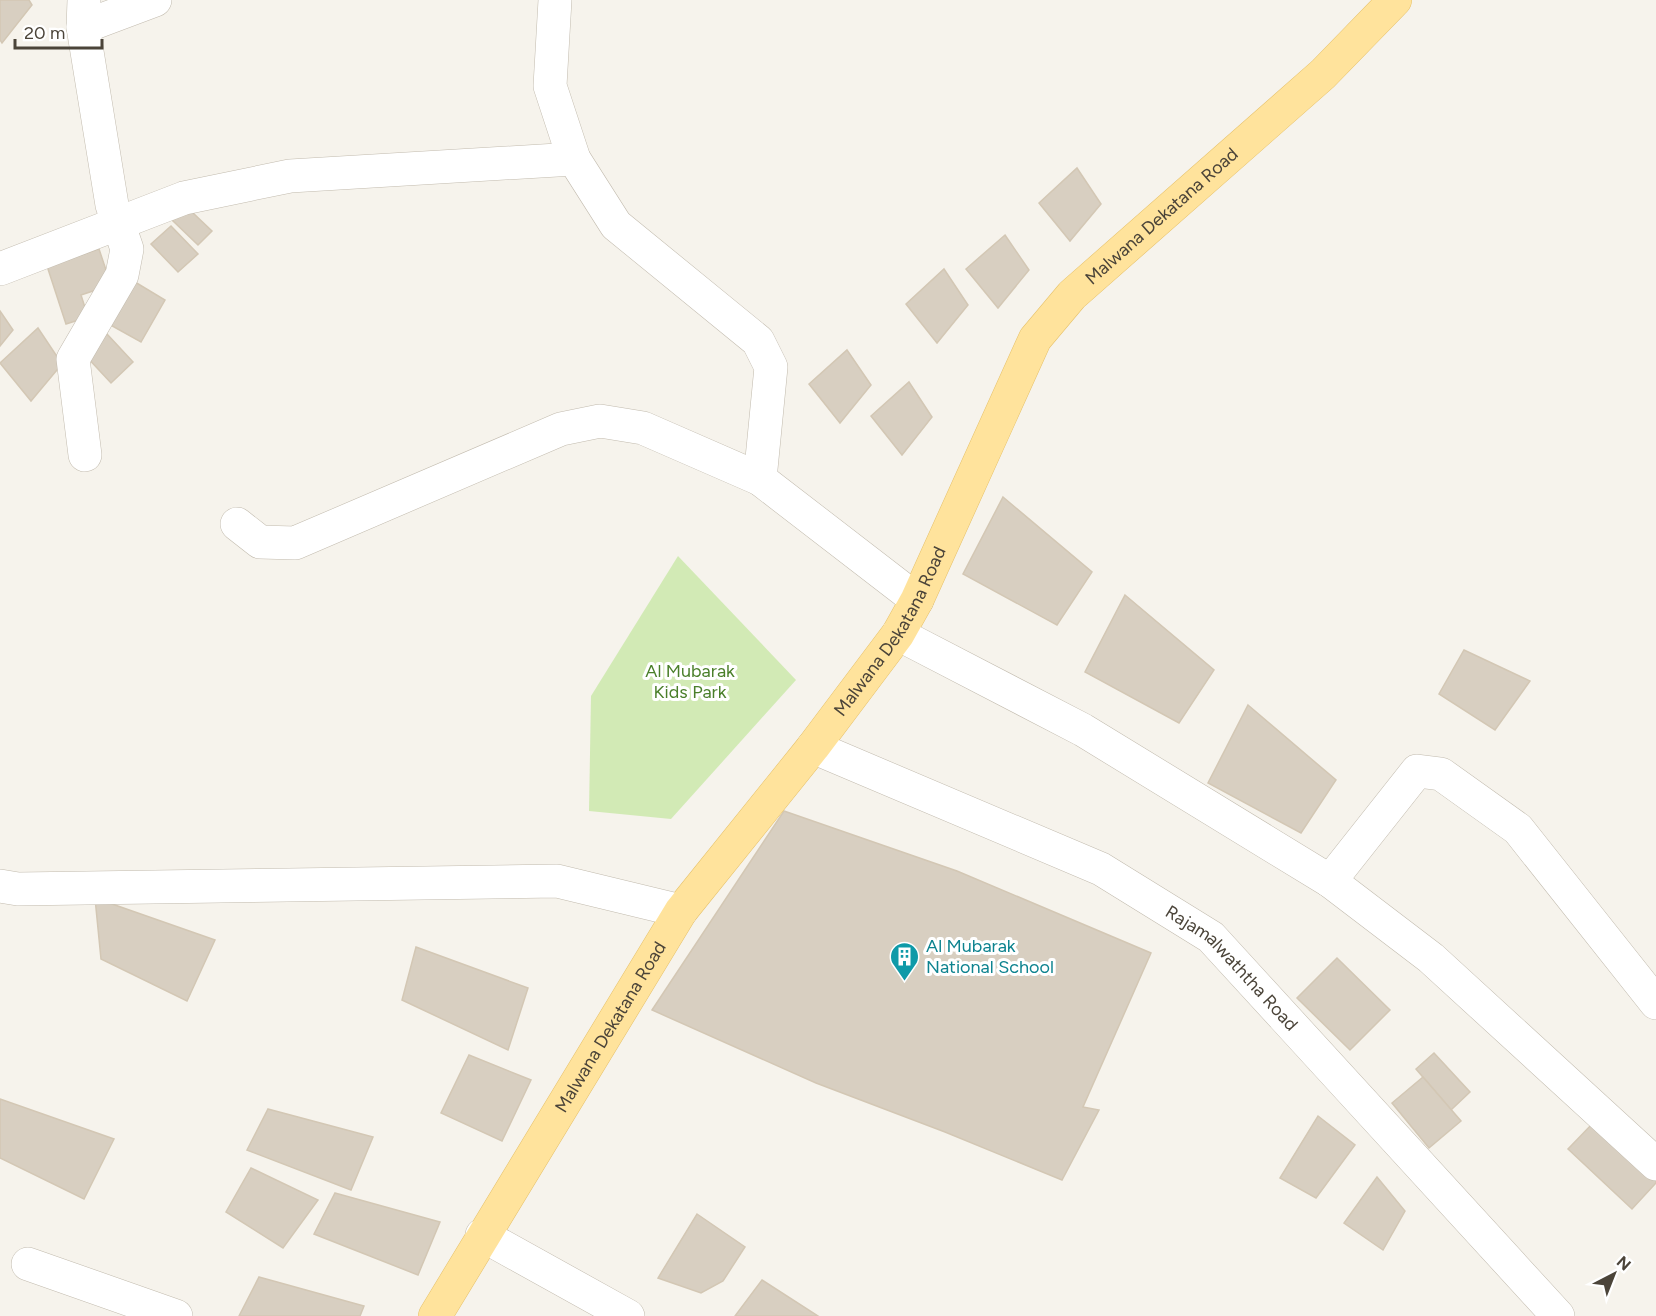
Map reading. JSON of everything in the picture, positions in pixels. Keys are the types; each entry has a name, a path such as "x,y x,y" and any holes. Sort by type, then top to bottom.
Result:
{"main road":[{"name":"Malwana Dekatana Road","path":"435,1316 482,1235 681,911 813,747 898,634 917,600 1035,339 1072,295 1323,74 1395,0"}],"street":[{"path":"85,455 73,358 122,275 127,249 112,205 83,13 155,0"},
{"path":"555,0 550,86 574,159 616,225 758,341 771,367 760,479"},
{"path":"0,269 184,198 290,176 574,159"},
{"path":"237,524 261,542 295,543 561,429 600,421 644,428 760,479 917,600"},
{"path":"898,634 1083,730 1330,882 1431,958 1656,1164"},
{"name":"Rajamalwaththa Road","path":"813,747 1101,869 1211,937 1558,1316"},
{"path":"1330,882 1417,771 1441,774 1518,829 1656,1004"},
{"path":"0,886 18,889 556,881 681,911"},
{"path":"482,1235 628,1316"},
{"path":"28,1264 176,1316"}],"green space":[{"name":"Al Mubarak Kids Park","path":"678,556 796,680 671,819 589,811 591,696"}],"building":[{"path":"0,0 29,0 32,5 2,43 0,40"},
{"path":"1077,168 1101,204 1070,241 1039,203"},
{"path":"192,212 212,231 198,245 172,220"},
{"path":"171,226 198,254 178,272 151,244"},
{"path":"1005,235 1029,270 998,308 966,269"},
{"path":"99,249 111,285 81,295 88,317 66,324 47,266"},
{"path":"944,269 968,305 937,343 906,304"},
{"path":"130,279 165,300 141,342 105,322"},
{"path":"0,311 13,330 0,346"},
{"path":"38,328 62,364 31,401 0,363"},
{"path":"107,334 133,362 111,383 85,355"},
{"path":"847,350 871,385 840,423 809,384"},
{"path":"909,382 932,417 902,455 871,416"},
{"path":"1003,497 1092,572 1057,625 963,574"},
{"path":"1125,595 1214,670 1179,723 1085,672"},
{"path":"1464,650 1530,681 1495,730 1439,694"},
{"path":"1248,705 1336,780 1301,833 1208,783"},
{"name":"Al Mubarak National School","path":"784,811 957,871 1151,953 1083,1107 1099,1110 1062,1180 816,1083 652,1010"},
{"path":"95,898 215,940 187,1001 101,959"},
{"path":"416,947 528,988 508,1050 402,1000"},
{"path":"1337,958 1390,1010 1350,1050 1297,998"},
{"path":"1434,1053 1470,1092 1451,1110 1416,1069"},
{"path":"469,1055 531,1080 502,1141 441,1113"},
{"path":"1423,1077 1461,1121 1429,1148 1392,1103"},
{"path":"0,1099 114,1139 84,1199 0,1158"},
{"path":"268,1109 373,1137 351,1190 247,1150"},
{"path":"1318,1116 1355,1145 1316,1198 1280,1178"},
{"path":"1594,1122 1656,1180 1656,1183 1632,1209 1568,1149"},
{"path":"251,1168 318,1200 283,1248 226,1212"},
{"path":"1377,1177 1405,1211 1383,1250 1344,1223"},
{"path":"335,1193 440,1222 418,1275 314,1234"},
{"path":"697,1214 745,1247 723,1281 701,1293 658,1278"},
{"path":"259,1277 364,1306 360,1316 239,1316"},
{"path":"762,1280 818,1316 735,1316"}],"place":[{"name":"Al Mubarak National School","path":"905,982"}]}
